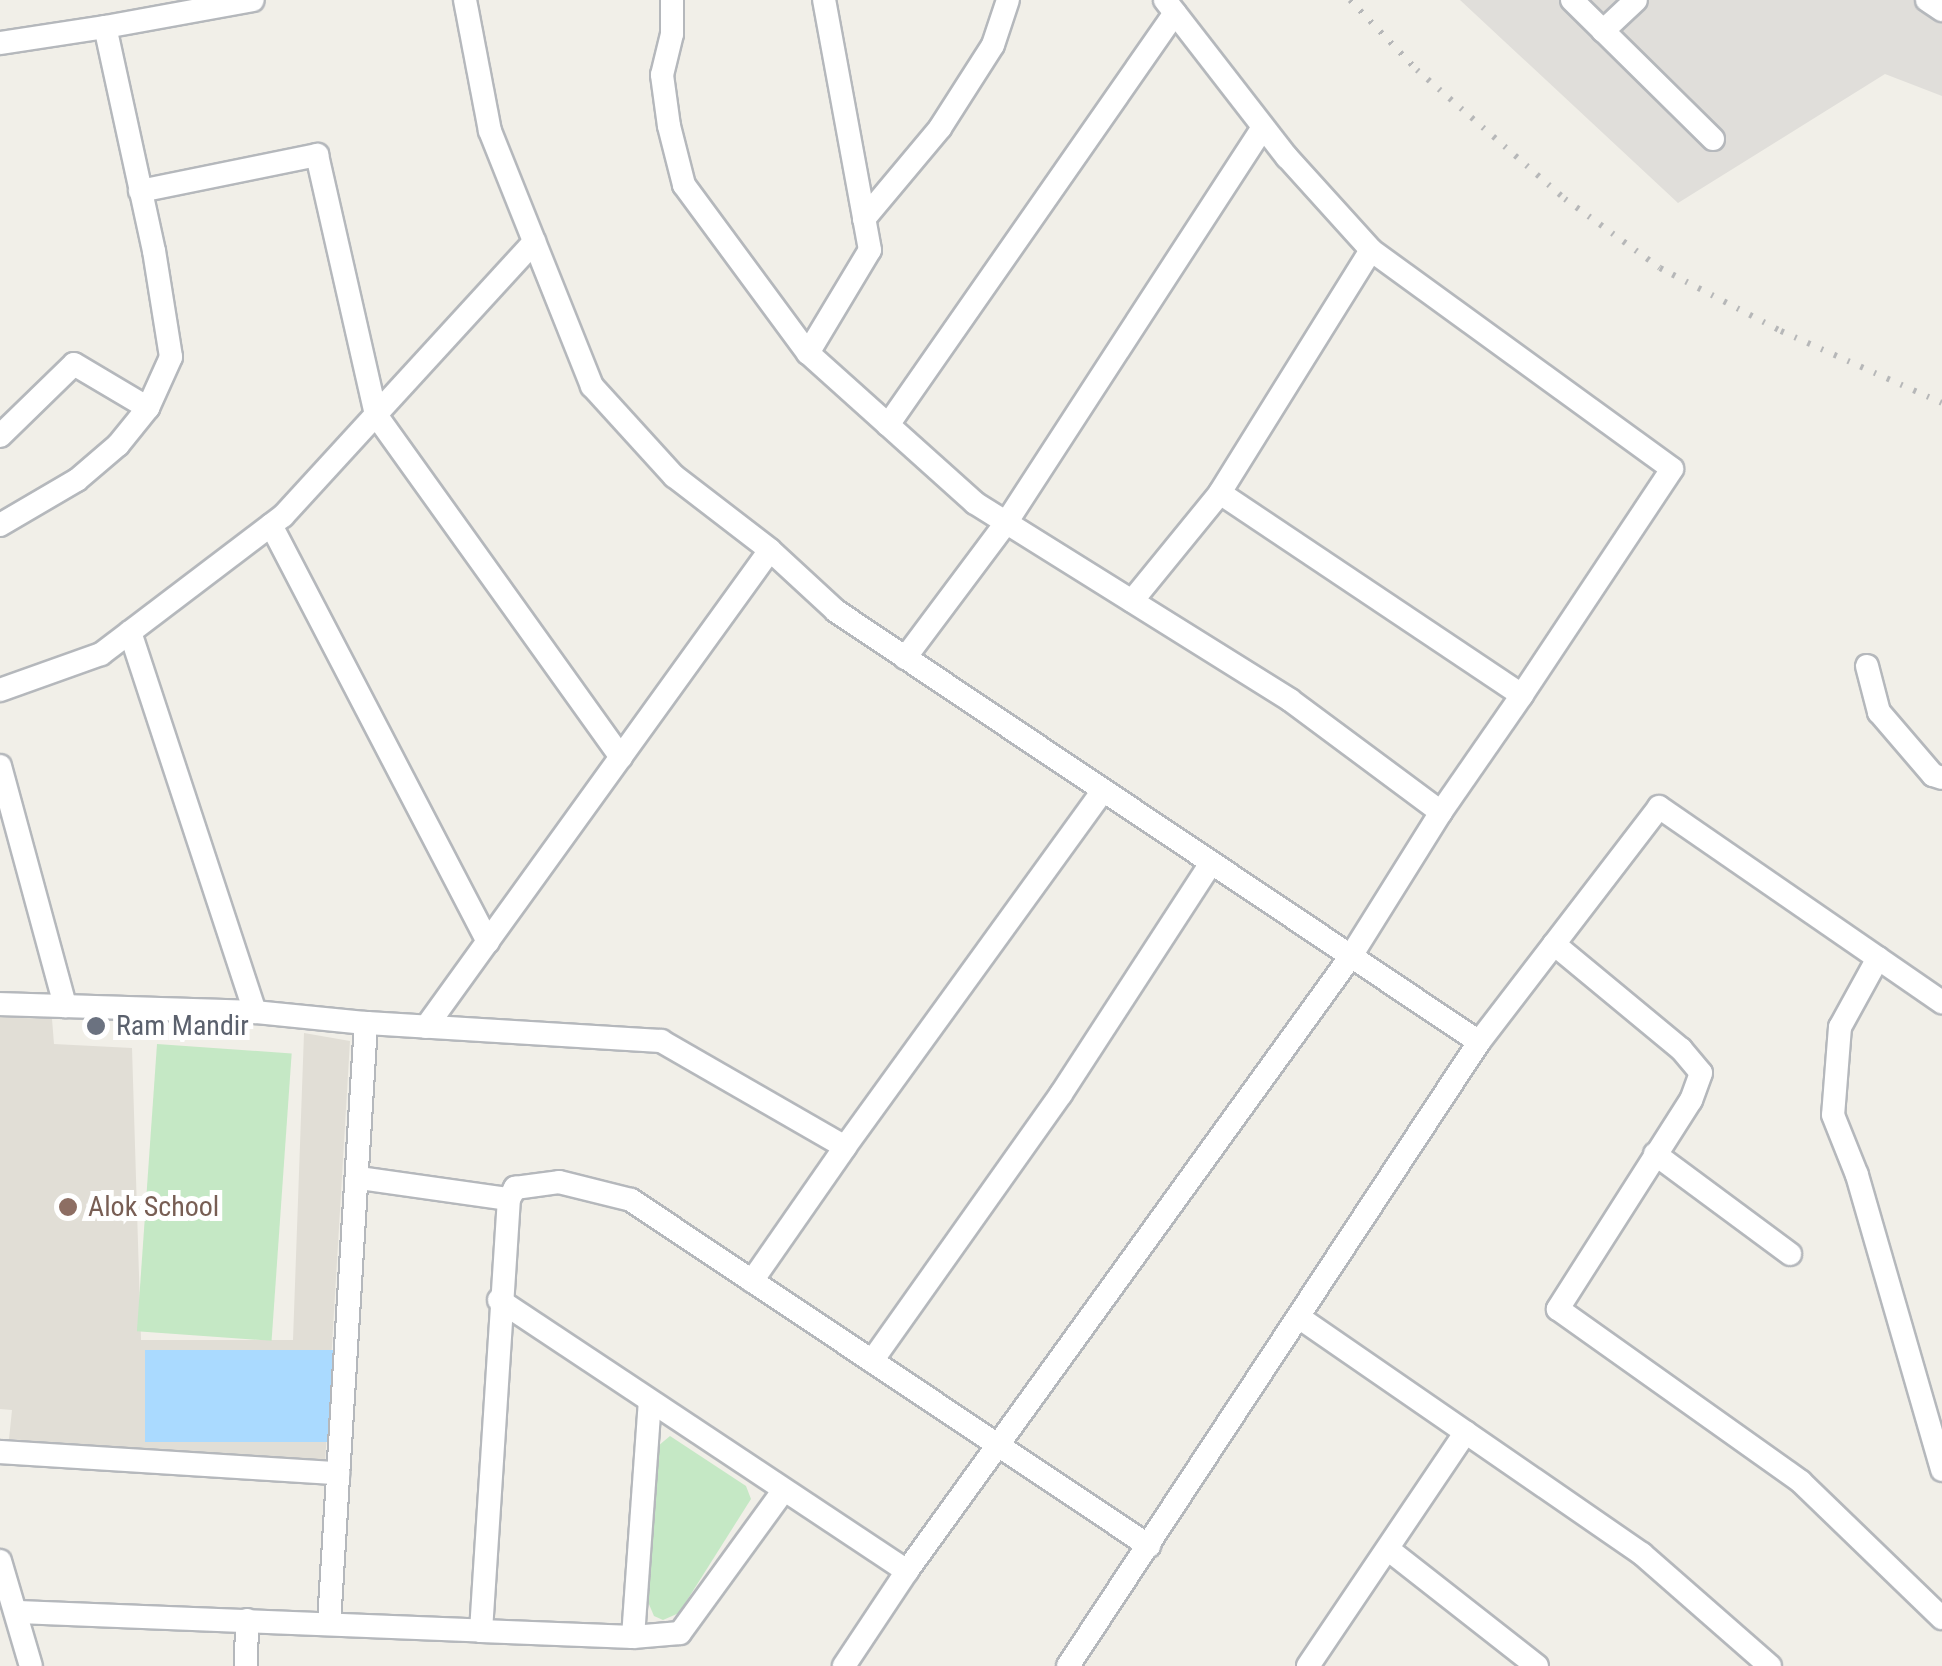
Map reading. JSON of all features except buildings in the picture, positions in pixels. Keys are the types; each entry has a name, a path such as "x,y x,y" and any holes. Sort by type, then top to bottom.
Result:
{"street":[{"path":"0,43 253,0"},
{"path":"466,0 490,131 592,386 674,476 770,550 836,611 1478,1042"},
{"path":"672,0 672,34 662,75 668,126 684,185 808,353 976,503 1290,700 1441,812"},
{"path":"808,353 870,250 824,0"},
{"path":"864,218 940,128 993,44 1008,0"},
{"path":"1572,0 1713,139"},
{"path":"1603,31 1636,0"},
{"path":"1927,0 1942,10"},
{"path":"844,1666 995,1444 1352,956 1441,812 1672,469 1372,250 1263,126 1170,6 888,425"},
{"path":"0,525 76,480 118,444 148,408 171,358 105,28"},
{"path":"904,657 1006,522 1263,126"},
{"path":"140,191 317,155 376,415 621,757"},
{"path":"0,690 100,654 271,525 534,242"},
{"path":"1132,601 1220,493 1372,250"},
{"path":"0,436 74,364 148,408"},
{"path":"1220,493 1522,695"},
{"path":"271,525 488,942"},
{"path":"426,1027 770,550"},
{"path":"130,632 255,1012"},
{"path":"1867,666 1879,712 1933,775 1942,778"},
{"path":"0,766 65,1006"},
{"path":"752,1281 1103,790"},
{"path":"1068,1666 1478,1042 1659,808 1942,1002"},
{"path":"872,1361 1061,1094 1211,863"},
{"path":"1554,944 1681,1049 1700,1073 1691,1100 1558,1309 1801,1482 1942,1618"},
{"path":"1878,958 1840,1027 1833,1115 1857,1175 1942,1470"},
{"path":"0,1004 255,1012 366,1024 661,1041 845,1146"},
{"path":"329,1623 366,1024"},
{"path":"1655,1154 1790,1254"},
{"path":"359,1178 509,1199"},
{"path":"481,1631 509,1199 515,1188 558,1182 631,1200 1149,1546"},
{"path":"500,1300 907,1572"},
{"path":"1300,1318 1642,1554 1770,1666"},
{"path":"632,1637 650,1402"},
{"path":"1317,1662 1466,1432"},
{"path":"0,1452 338,1473"},
{"path":"17,1612 673,1636 687,1628 783,1491"},
{"path":"1389,1550 1536,1666"},
{"path":"0,1561 31,1666"},
{"path":"246,1666 247,1620"}],"shaded area":[{"path":"1460,0 1942,0 1942,96 1885,74 1678,203"},
{"name":"Alok School","path":"0,1017 52,1019 54,1044 132,1048 141,1340 293,1340 304,1033 350,1041 325,1464 9,1439 12,1410 0,1409"}],"green space":[{"path":"157,1044 292,1053 272,1341 137,1331"},
{"path":"670,1436 746,1486 751,1499 679,1613 663,1620 654,1616 648,1602 658,1446"}],"water":[{"path":"145,1350 333,1350 333,1442 145,1442"}],"railway":[{"path":"1350,0 1417,70 1565,199 1660,268 1781,331 1942,403"}],"place":[{"name":"Ram Mandir","path":"96,1026"},
{"name":"Alok School","path":"68,1207"}]}
